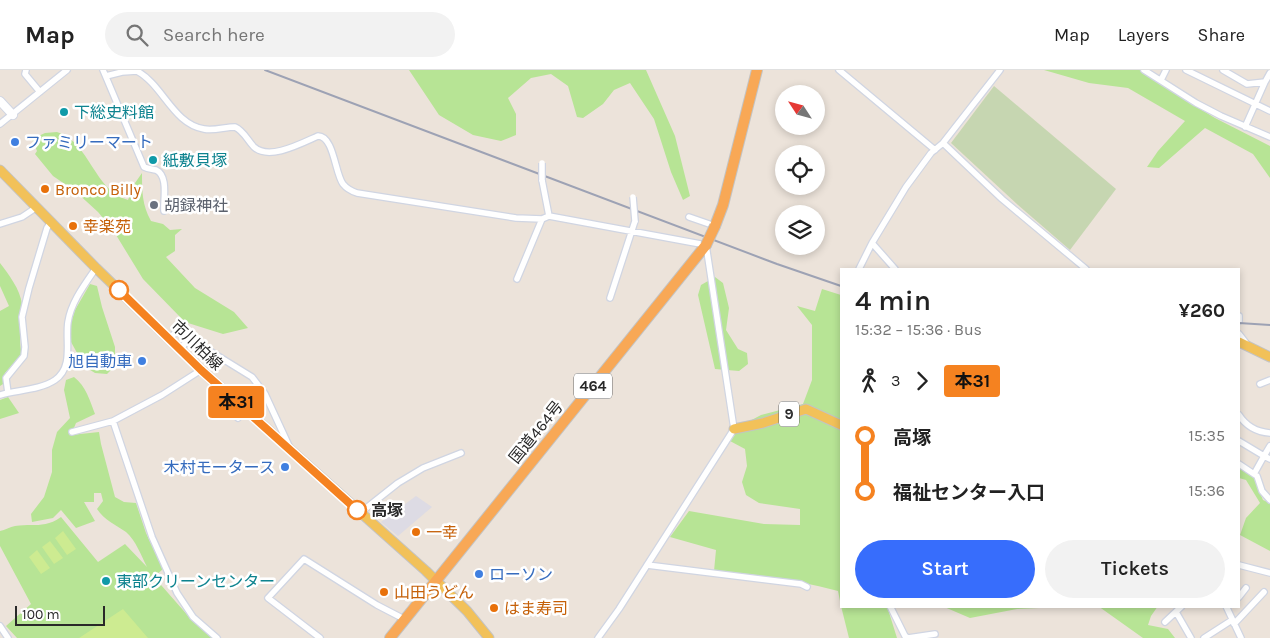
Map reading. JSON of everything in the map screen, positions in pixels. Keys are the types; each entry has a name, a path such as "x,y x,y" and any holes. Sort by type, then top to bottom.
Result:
{"highway":[{"name":"464","path":"706,245 723,205 758,70"},
{"name":"国道464号","path":"390,638 706,245"}],"main road":[{"name":"市川柏線","path":"0,170 168,339 224,392 436,581 466,611 489,638"},
{"path":"1240,342 1270,357"},
{"name":"9","path":"734,429 763,423 806,409 840,425"}],"street":[{"path":"26,70 25,74 40,92"},
{"path":"0,124 67,70"},
{"path":"103,70 144,168 155,170 162,175 164,211"},
{"path":"839,70 935,150"},
{"path":"859,268 872,242 906,188 931,153 943,143 1000,70"},
{"path":"1144,70 1196,103 1270,137"},
{"path":"1161,80 1166,70"},
{"path":"1186,70 1270,111"},
{"path":"1223,70 1247,84 1265,82"},
{"path":"106,76 137,71 188,124 210,130 235,127 244,134 254,147 264,152 279,152 322,136 326,138 330,147 343,184 349,190 357,193 452,207 481,214 542,220 549,216 706,245 734,429 598,638"},
{"path":"1245,127 1270,73"},
{"path":"0,101 13,115"},
{"path":"943,143 1002,199 1085,268"},
{"path":"542,164 542,180 549,216"},
{"path":"610,298 635,221 633,197"},
{"path":"0,224 22,217 37,207"},
{"path":"689,217 715,226"},
{"path":"517,279 542,220"},
{"path":"8,393 6,378 24,356 22,317 47,228 51,222"},
{"path":"872,242 894,268"},
{"path":"0,395 48,384 57,379 64,371 67,364 68,322 72,308 81,288 96,268"},
{"path":"168,339 177,332 252,377 265,394 294,454"},
{"path":"1240,335 1249,347"},
{"path":"183,346 189,338"},
{"path":"72,432 113,421 162,395 201,370"},
{"path":"1260,384 1270,380"},
{"path":"224,392 218,399 238,418"},
{"path":"1240,416 1251,427 1270,433"},
{"path":"113,421 152,537 177,593 193,617 217,638"},
{"path":"1240,442 1267,458"},
{"path":"1254,474 1267,458 1270,446"},
{"path":"360,513 398,483 423,468 461,453"},
{"path":"1240,465 1258,476 1262,491 1270,500"},
{"path":"320,638 268,598 304,559 377,605 404,619"},
{"path":"647,565 801,584 807,587"},
{"path":"1240,566 1270,573"},
{"path":"1240,596 1246,588"},
{"path":"1204,638 1233,622 1264,592"},
{"path":"891,608 905,636 908,638 935,634"},
{"path":"1165,622 1180,608"},
{"path":"1228,608 1241,638"},
{"path":"1176,612 1191,638"},
{"path":"0,626 8,638"}],"shaded area":[{"path":"416,496 432,507 398,536 381,522"}],"green space":[{"path":"409,70 646,70 675,136 690,196 683,200 671,172 654,119 630,83 614,90 603,104 583,118 577,117 568,86 551,74 531,78 508,98 516,114 516,135 501,141 473,135 439,115"},
{"path":"1044,70 1148,70 1158,83 1215,118 1270,146 1270,178 1253,154 1205,128 1159,168 1147,167 1158,151 1185,121 1128,88 1089,83"},
{"path":"994,86 1116,189 1070,250 951,143"},
{"path":"57,132 68,137 77,146 107,187 117,195 128,200 135,183 142,173 144,204 151,221 163,224 170,230 182,229 175,235 175,251 166,257 195,288 234,312 248,328 223,334 188,323 143,279 113,230 98,212 75,191 53,176 35,154 37,151 32,139 45,133"},
{"path":"0,263 17,288 21,298 20,342 22,354 5,373 3,384 0,386 0,311 9,306 0,286"},
{"path":"715,277 723,283 729,308 726,330 738,349 747,353 748,364 739,371 715,369 698,295 701,285"},
{"path":"90,284 97,286 115,347 115,366 107,374 95,373 87,368 71,342 71,322 75,310"},
{"path":"822,289 840,295 840,601 838,591 776,578 714,571 716,550 670,537 689,511 764,524 800,525 800,509 759,503 746,495 742,482 747,466 745,449 730,441 735,434 737,424 744,424 761,415 803,404 812,380 812,325 797,306 815,311"},
{"path":"74,377 85,389 95,414 76,423 71,435 99,432 115,497 124,502 136,503 146,533 163,569 154,577 190,618 213,638 17,638 6,626 31,604 0,546 0,531 21,525 49,523 61,517 98,562 125,544 147,567 130,536 97,509 103,501 101,493 94,493 94,502 84,502 95,521 76,528 61,510 53,518 32,522 31,514 44,497 52,472 52,450 57,432 70,418 64,390 66,380"},
{"path":"8,397 19,413 0,419 0,400"},
{"path":"1240,466 1252,473 1263,500 1270,503 1270,551 1240,535 1246,518 1260,503 1246,480 1240,478"},
{"path":"63,531 76,549 67,555 55,538"},
{"path":"50,541 63,558 54,564 42,547"},
{"path":"37,550 50,568 41,574 29,557"},
{"path":"842,608 888,608 897,638 849,638"},
{"path":"947,608 1039,608 1017,609 970,618"},
{"path":"1101,608 1157,608 1148,625 1168,629 1175,638 1143,638"},
{"path":"123,609 148,638 79,638"}],"railway":[{"path":"265,70 777,264 840,286"},
{"path":"1240,323 1270,325"}],"bus line":[{"name":"本31","path":"119,290 201,370 357,510"}],"place":[{"name":"下総史料館","path":"64,112"},
{"name":"ファミリーマート","path":"15,142"},
{"name":"紙敷貝塚","path":"153,160"},
{"name":"Bronco Billy","path":"45,189"},
{"name":"胡録神社","path":"154,205"},
{"name":"幸楽苑","path":"73,226"},
{"name":"旭自動車","path":"142,361"},
{"name":"木村モータース","path":"285,467"},
{"name":"高塚","path":"357,510"},
{"name":"一幸","path":"416,532"},
{"name":"ローソン","path":"479,574"},
{"name":"東部クリーンセンター","path":"106,581"},
{"name":"山田うどん","path":"384,592"},
{"name":"はま寿司","path":"494,608"}]}
